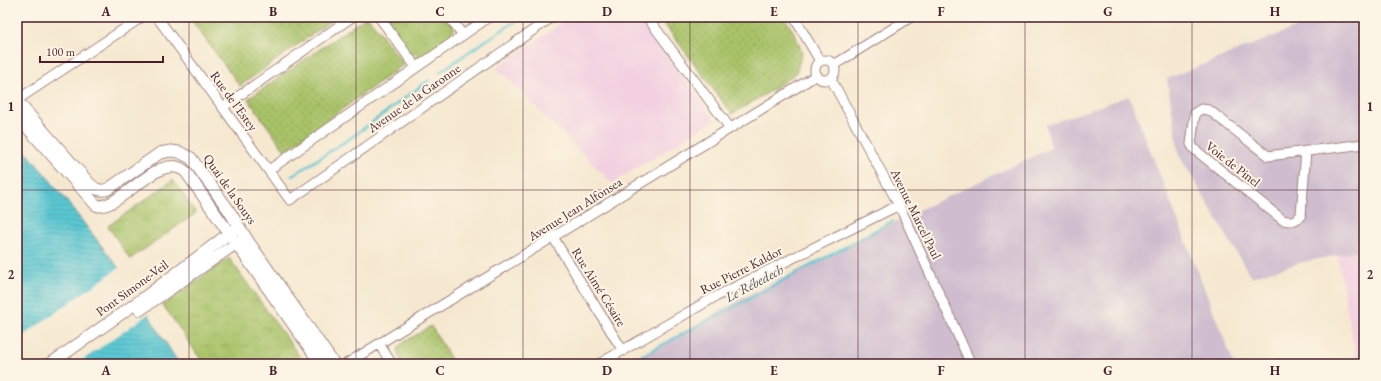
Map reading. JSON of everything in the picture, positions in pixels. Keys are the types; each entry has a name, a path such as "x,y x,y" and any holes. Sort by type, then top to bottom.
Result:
{"main road":[{"name":"Quai de la Souys","path":"17,101 94,188 99,190 108,188 160,153 171,151 179,152 191,158 334,364"},
{"name":"Quai de la Souys","path":"17,116 96,205 99,206 109,204 156,171 170,166 182,168 321,364"},
{"name":"Pont Simone-Veil","path":"62,364 210,254 229,234 242,232"},
{"name":"Pont Simone-Veil","path":"50,364 145,296 210,254 236,243 242,232"}],"street":[{"path":"17,101 142,17"},
{"name":"Rue de l'Estey","path":"157,17 290,200"},
{"path":"223,107 352,17"},
{"path":"379,17 416,67"},
{"path":"449,17 463,35"},
{"name":"Avenue de la Garonne","path":"269,170 489,17"},
{"name":"Avenue de la Garonne","path":"290,200 552,17"},
{"path":"647,17 730,128"},
{"path":"794,17 820,61"},
{"path":"834,65 911,17"},
{"path":"828,60 834,65 836,67 835,74 831,79 822,80 817,75 815,67 820,61 828,60"},
{"name":"Avenue Jean Alfonsea","path":"346,364 817,75"},
{"name":"Avenue Marcel Paul","path":"831,79 899,205 971,364"},
{"name":"Voie de Pinel","path":"1306,151 1301,215 1299,218 1292,221 1283,220 1194,149 1191,144 1195,113 1201,109 1209,110 1268,156 1306,151 1364,144"},
{"name":"Rue Pierre Kaldor","path":"599,364 713,298 899,205"},
{"name":"Rue Aimé Césaire","path":"553,237 622,351"},
{"path":"379,344 392,364"}],"shaded area":[{"path":"570,17 639,17 715,120 612,183 497,68"},
{"path":"1322,17 1364,17 1364,250 1303,262 1251,277 1179,155 1167,79"},
{"path":"1129,96 1234,364 626,364 749,295 919,210 1051,148 1046,125"},
{"path":"1364,250 1364,364 1357,364 1337,255"}],"green space":[{"path":"189,17 336,17 240,86"},
{"path":"368,17 404,64 285,151 248,99"},
{"path":"382,17 446,17 455,28 452,31 456,37 420,61 414,52 411,56"},
{"path":"659,17 784,17 795,34 802,53 796,73 772,90 732,114"},
{"path":"173,180 196,213 130,259 108,226"},
{"path":"229,258 305,364 204,364 163,305"},
{"path":"431,326 454,364 403,364 398,352 401,344"}],"water":[{"path":"17,141 58,190 121,271 179,364 17,364"}],"pier":[{"path":"120,267 150,313 77,364 17,364 17,340"}],"waterway":[{"path":"440,72 522,17"},
{"path":"292,176 355,135 429,80"},
{"name":"Le Rébedech","path":"626,364 893,221"}]}
